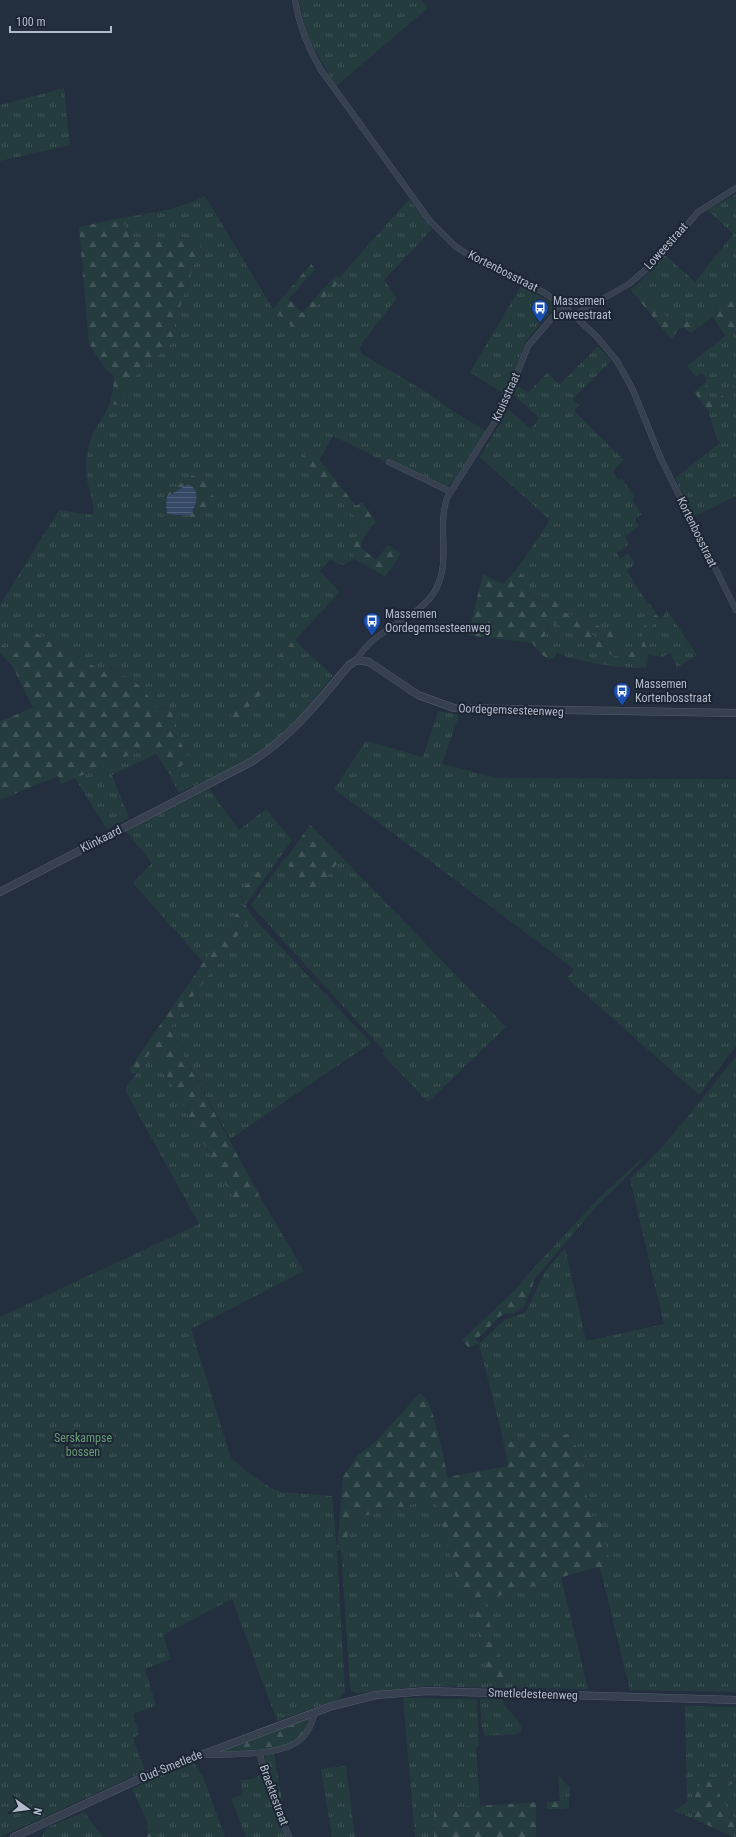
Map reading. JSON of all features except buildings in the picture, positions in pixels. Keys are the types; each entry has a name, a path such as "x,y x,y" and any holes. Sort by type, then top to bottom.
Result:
{"street":[{"name":"Kortenbosstraat","path":"295,0 298,21 308,48 321,70 430,221 455,246 479,262 543,292 563,305 597,336 617,361 633,390 661,459 736,610"},
{"name":"Loweestraat","path":"574,314 629,284 658,259 698,212 736,188"},
{"name":"Kruisstraat","path":"357,660 362,650 416,611 429,600 437,588 443,562 443,513 451,492 504,409 528,346 563,305"},
{"path":"390,462 451,492"},
{"name":"Oordegemsesteenweg","path":"357,660 369,662 418,695 454,708 736,713"},
{"name":"Klinkaard","path":"0,892 251,762 273,748 290,733 349,665 357,660"},
{"name":"Smetledesteenweg","path":"332,1706 376,1695 426,1691 736,1700"},
{"name":"Oud-Smetlede","path":"14,1837 150,1774 332,1706"},
{"path":"195,1756 260,1754 285,1747 299,1741 304,1737 315,1712"},
{"name":"Braektestraat","path":"260,1754 263,1770 288,1837"}],"green space":[{"path":"299,0 422,0 428,8 336,86 314,49 306,31"},
{"path":"64,88 70,145 0,161 0,105"},
{"path":"736,194 736,291 730,293 695,323 690,325 686,319 673,321 667,317 638,284 665,255 695,282 733,234 708,210"},
{"path":"205,196 273,309 295,329 341,280 339,278 409,199 432,229 384,280 397,298 362,343 360,349 362,354 428,393 453,411 487,432 453,482 447,487 387,457 386,462 333,436 321,457 311,448 302,458 363,526 352,552 355,559 343,565 330,560 320,571 340,592 280,656 282,660 230,713 264,689 262,687 295,650 298,653 302,647 333,676 294,721 268,746 236,766 179,793 169,774 190,760 173,729 165,707 157,707 139,685 109,667 104,672 30,629 16,654 0,643 0,605 59,510 93,515 93,505 86,466 88,448 94,432 110,404 117,405 137,374 175,341 174,327 177,315 203,239 132,237 120,218 174,208","holes":["200,475 211,493 193,523 189,516 167,514"]},
{"path":"120,218 132,237 203,239 177,315 174,327 177,336 175,341 137,374 117,405 110,404 114,382 113,375 105,368 89,344 79,227"},
{"path":"311,264 315,269 289,299 302,313 336,275 341,280 295,329 273,309"},
{"path":"638,284 667,317 673,321 686,319 690,325 695,323 730,293 736,291 736,327 725,335 713,317 691,333 684,327 679,329 671,339 630,289"},
{"path":"521,286 554,304 554,308 525,342 506,395 470,372"},
{"path":"736,327 736,384 712,404 706,390 707,379 702,373 696,377 687,366"},
{"path":"598,346 611,361 573,399 579,405 574,411 624,460 615,469 613,474 618,480 622,479 635,498 632,500 642,514 635,519 639,526 625,537 629,544 617,553 620,559 628,553 635,564 627,570 640,592 657,614 650,619 644,628 642,645 639,651 619,650 602,642 591,634 593,631 606,637 623,631 601,627 566,613 555,600 551,603 540,600 530,594 525,580 517,569 550,520 480,457 508,409 531,429 539,418 513,394 517,385 528,393 548,372 559,385"},
{"path":"708,380 706,390 712,404 736,384 736,389 708,411 694,392"},
{"path":"736,389 736,496 693,517 675,478 720,443 708,411"},
{"path":"311,448 321,457 320,460 356,506 362,502 376,522 364,537 361,548 376,560 388,545 401,554 385,577 355,559 352,551 353,546 363,526 302,458"},
{"path":"200,475 217,502 193,523 189,516 196,504 196,495 188,484 167,497 168,493 191,476"},
{"path":"517,569 525,581 530,595 534,598 551,603 555,600 566,613 601,627 623,631 623,636 604,636 593,631 591,635 620,650 639,651 642,645 644,628 650,619 657,614 661,619 652,626 648,635 648,657 636,660 613,655 591,645 550,620 543,641 557,653 554,658 549,659 542,655 532,643 468,635 483,574 503,584"},
{"path":"667,610 697,655 677,667 670,653 662,657 648,655 648,631 655,622 661,619"},
{"path":"550,620 595,647 616,656 648,657 647,667 628,668 602,664 576,659 558,653 543,642"},
{"path":"29,629 104,672 108,667 139,685 157,707 169,710 173,715 175,723 173,729 190,760 169,774 151,746 61,784 58,776 0,800 0,721 33,708 13,667 0,652 0,643 16,654"},
{"path":"295,639 302,647 298,653 295,651 262,687 264,690 236,721 231,717 230,713 282,660 280,656"},
{"path":"438,711 459,715 442,764 497,778 736,779 736,1046 699,1095 567,978 574,969 334,789 366,741 423,757"},
{"path":"152,746 156,754 112,775 129,818 107,829 75,778"},
{"path":"209,789 239,830 266,809 292,840 268,874 260,869 242,896 243,905 204,963 133,883 152,863 126,831"},
{"path":"310,825 342,857 314,893 283,860 288,856"},
{"path":"342,857 506,1027 428,1102 382,1054 384,1051 251,905 283,860 314,892"},
{"path":"260,869 268,874 245,905 252,916 169,1029 259,1195 237,1205 153,1049 134,1075 129,1070 243,905 242,890"},
{"path":"252,916 371,1043 230,1139 169,1029"},
{"name":"Serskampse bossen","path":"153,1049 237,1205 259,1195 304,1271 191,1329 231,1458 269,1487 281,1492 332,1496 337,1551 345,1692 339,1699 277,1721 232,1599 163,1635 171,1659 145,1669 156,1706 133,1714 139,1734 133,1738 145,1771 0,1837 0,1317 199,1224 125,1090"},
{"path":"736,1056 736,1692 630,1690 601,1572 610,1569 599,1516 591,1517 579,1460 587,1458 576,1448 573,1433 513,1444 512,1437 503,1439 479,1344 504,1320 526,1312 545,1272 565,1248 586,1341 664,1324 630,1179 672,1135"},
{"path":"642,1158 641,1162 597,1206 535,1278 529,1273 598,1199"},
{"path":"529,1273 535,1278 526,1302 520,1310 501,1316 476,1339 479,1344 468,1347 462,1340 520,1285"},
{"path":"420,1393 431,1409 435,1420 448,1477 508,1466 503,1439 512,1437 513,1444 573,1433 576,1448 584,1449 587,1458 579,1460 591,1517 599,1515 611,1569 601,1572 600,1567 593,1568 484,1600 506,1688 491,1688 470,1597 462,1599 435,1499 346,1520 349,1547 337,1551 343,1477 357,1456 375,1442"},
{"path":"435,1499 462,1599 470,1597 491,1688 428,1686 357,1693 351,1691 341,1549 349,1547 346,1520"},
{"path":"561,1577 588,1689 506,1688 483,1600"},
{"path":"403,1698 477,1699 479,1747 476,1747 480,1806 434,1809 434,1837 415,1837"},
{"path":"480,1699 502,1699 507,1708 517,1719 522,1732 516,1734 485,1736 481,1723"},
{"path":"685,1706 736,1707 736,1777 719,1786 715,1783 693,1810 692,1818 674,1811 687,1802"},
{"path":"306,1718 309,1720 304,1732 298,1739 289,1744 259,1750 221,1752"},
{"path":"274,1753 285,1821 264,1770 263,1760 267,1754"},
{"path":"192,1761 203,1777 225,1837 159,1837 151,1822 148,1824 132,1789"},
{"path":"346,1766 355,1837 332,1837 321,1769"},
{"path":"261,1775 286,1837 246,1837 231,1798 242,1795 241,1780 252,1779"},
{"path":"560,1776 567,1785 563,1788 563,1809 547,1809 547,1802 560,1801 558,1777"},
{"path":"736,1777 736,1781 718,1792 736,1825 733,1837 692,1818 696,1793 704,1779 709,1779 719,1786"},
{"path":"736,1781 736,1825 718,1792"},
{"path":"567,1785 570,1786 569,1808 563,1809 563,1788"},
{"path":"536,1802 536,1837 434,1837 434,1809"},
{"path":"84,1812 103,1837 42,1837 46,1828"},
{"path":"151,1822 159,1837 147,1837 149,1833 146,1826"},
{"path":"736,1825 736,1837 733,1837"}],"water":[{"path":"188,484 195,490 196,495 192,513 189,516 167,514 167,497"}],"place":[{"name":"Massemen Loweestraat","path":"540,323"},
{"name":"Massemen Oordegemsesteenweg","path":"372,636"},
{"name":"Massemen Kortenbosstraat","path":"622,706"}]}
